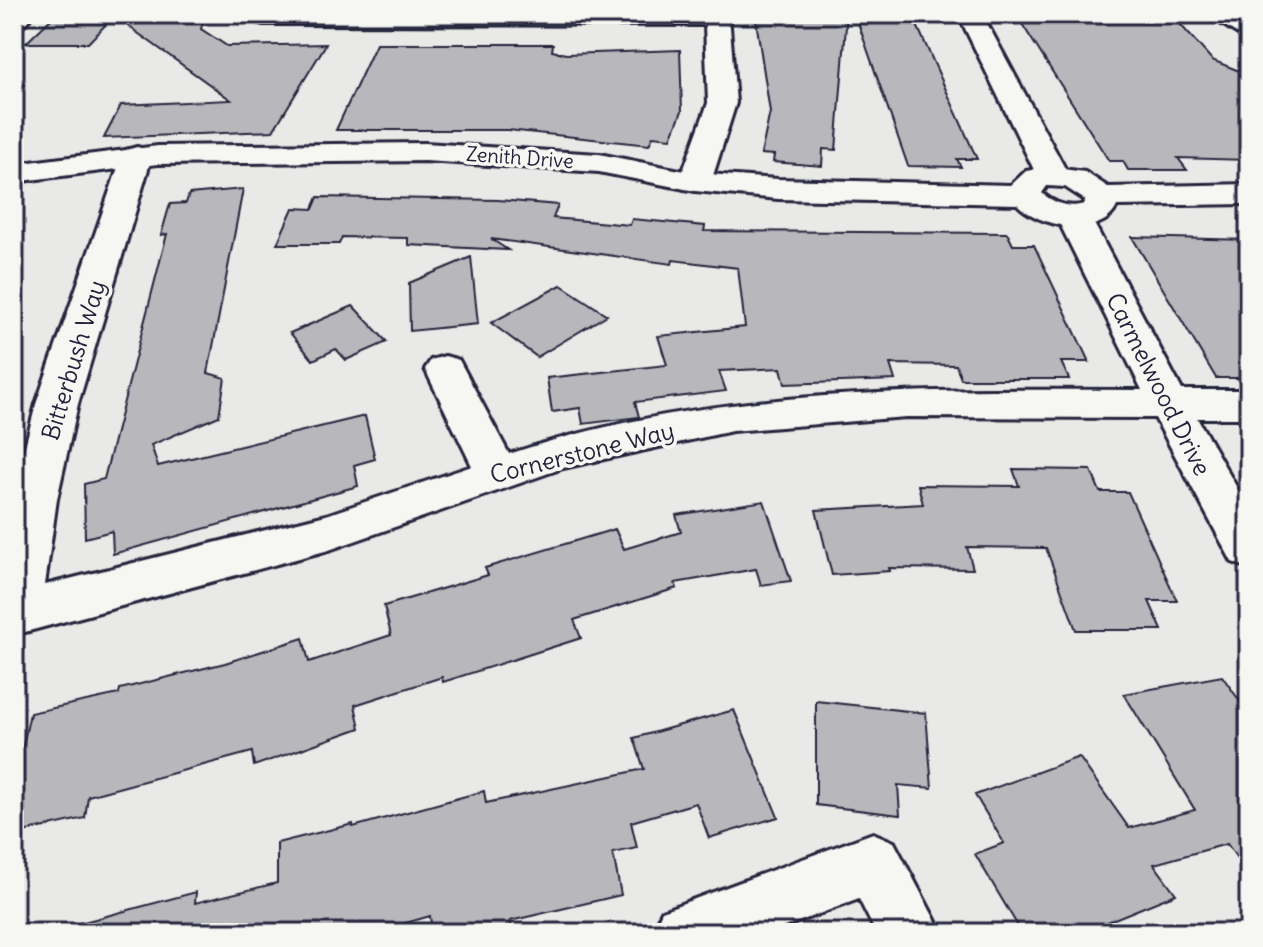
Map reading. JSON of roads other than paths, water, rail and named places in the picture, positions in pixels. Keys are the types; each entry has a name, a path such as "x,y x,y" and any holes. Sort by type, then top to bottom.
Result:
{"street":[{"path":"14,21 22,14"},
{"path":"266,14 264,17 717,16 722,103 695,182"},
{"path":"970,14 1053,176"},
{"path":"1218,14 1249,33"},
{"name":"Zenith Drive","path":"14,173 137,156 214,153 496,154 599,163 695,182 778,189 1026,195"},
{"name":"Bitterbush Way","path":"15,614 34,499 57,404 137,156"},
{"path":"1087,206 1086,184 1053,176 1029,182 1026,195 1038,207 1087,206 1249,194"},
{"name":"Carmelwood Drive","path":"1087,206 1168,403 1249,549"},
{"path":"445,369 497,472"},
{"name":"Cornerstone Way","path":"15,614 329,532 497,472 627,436 788,410 906,403 1249,404"},
{"path":"684,933 873,863 910,933"}]}
